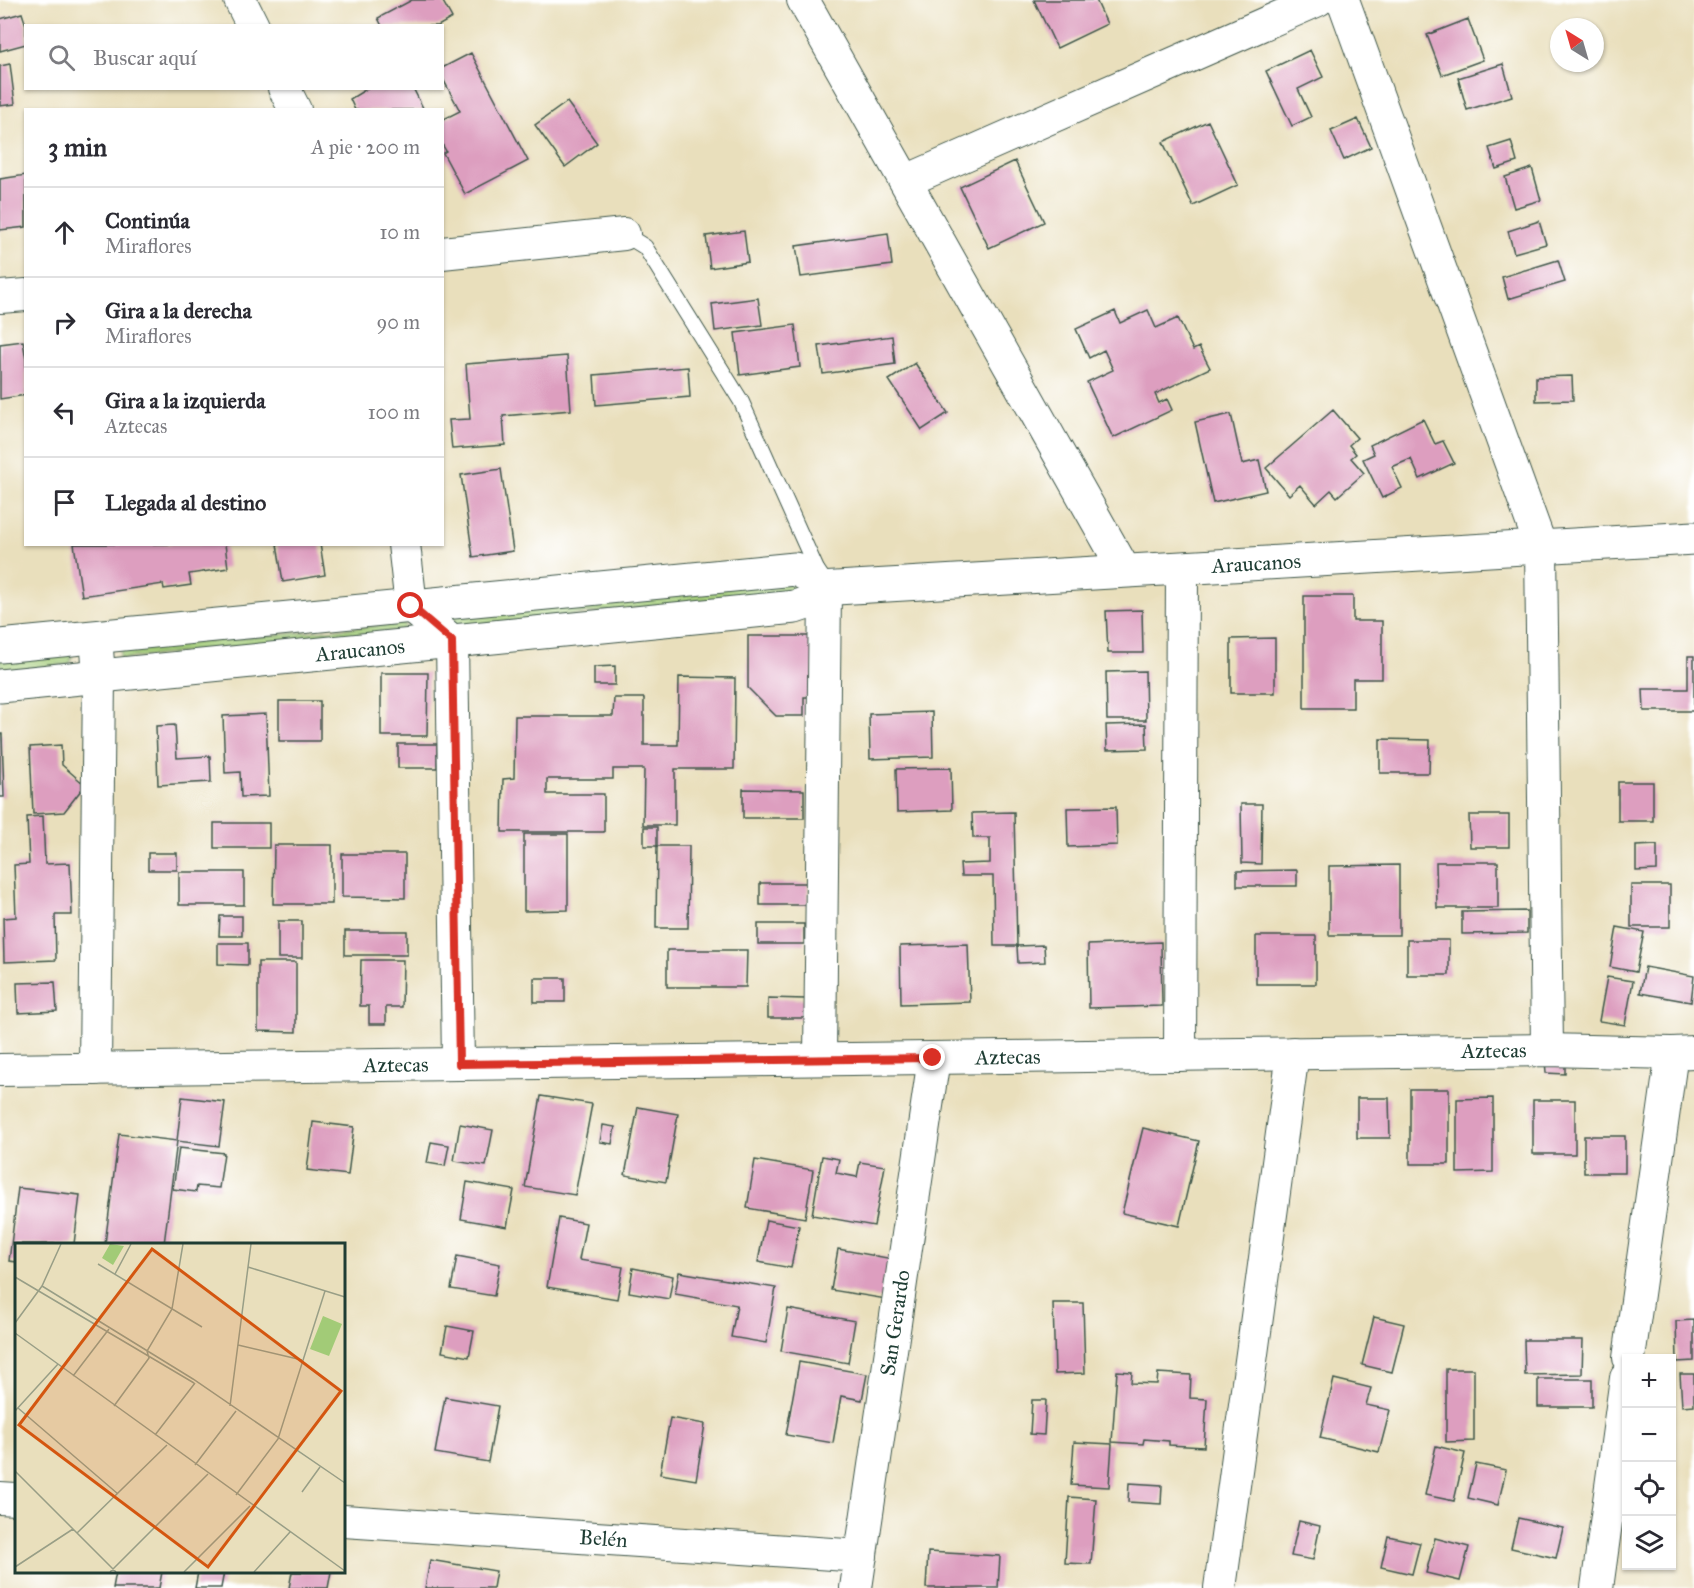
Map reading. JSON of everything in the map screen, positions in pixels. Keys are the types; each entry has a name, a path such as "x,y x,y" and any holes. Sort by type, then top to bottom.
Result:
{"street":[{"path":"240,0 252,24"},
{"path":"803,0 1125,571"},
{"path":"906,181 1318,0"},
{"path":"1343,0 1540,547 1547,1050"},
{"path":"286,90 294,108"},
{"path":"444,253 624,234"},
{"path":"0,297 24,295"},
{"name":"Araucanos","path":"0,686 795,607 810,602 822,589 1694,538"},
{"path":"404,546 411,606 452,641 459,1064"},
{"path":"1180,1055 1182,568"},
{"name":"Araucanos","path":"0,646 795,569 810,576 822,589"},
{"path":"820,1059 822,589"},
{"path":"95,1069 99,675 96,637"},
{"name":"Aztecas","path":"0,1070 1547,1050 1683,1053"},
{"path":"1220,1588 1293,1053"},
{"path":"1630,1354 1683,1053"},
{"name":"San Gerardo","path":"856,1588 933,1058"},
{"path":"1597,1588 1622,1407"},
{"path":"0,1498 15,1499"},
{"name":"Belén","path":"345,1521 861,1556"}],"lane":[{"path":"624,234 645,247 741,401 822,589"}],"green space":[{"path":"797,579 801,591 451,628 446,616"},
{"path":"405,623 404,630 122,659 120,656 121,649"},
{"path":"70,653 72,657 70,664 0,672 0,658"}],"building":[{"path":"412,0 442,0 452,18 442,24 381,24 378,18"},
{"path":"1034,0 1096,0 1107,24 1057,48"},
{"path":"22,13 26,24 24,45 0,51 0,19"},
{"path":"1468,19 1483,60 1442,75 1427,35"},
{"path":"1310,50 1323,77 1298,89 1311,117 1292,126 1266,71"},
{"path":"471,53 528,161 465,194 444,155 446,151 444,119 460,111 444,81 444,67"},
{"path":"10,64 15,104 0,106 0,66"},
{"path":"1503,64 1512,96 1467,110 1458,78"},
{"path":"365,90 414,90 423,108 354,108 350,99"},
{"path":"567,102 597,143 565,167 535,125"},
{"path":"1358,119 1371,147 1344,160 1331,131"},
{"path":"1208,121 1238,185 1193,206 1163,142"},
{"path":"1511,141 1517,162 1496,169 1489,148"},
{"path":"1015,161 1044,222 989,248 960,187"},
{"path":"1532,168 1541,200 1514,208 1505,177"},
{"path":"24,175 24,227 0,230 0,179"},
{"path":"1539,221 1546,244 1514,253 1508,231"},
{"path":"744,231 748,262 710,268 706,236"},
{"path":"888,233 892,265 801,277 796,246"},
{"path":"1558,260 1565,282 1508,299 1502,277"},
{"path":"758,298 762,325 715,331 712,304"},
{"path":"1148,310 1156,328 1178,318 1193,350 1199,347 1210,368 1155,394 1159,403 1167,399 1172,410 1113,438 1087,382 1113,370 1104,350 1089,358 1076,329 1115,311 1120,323"},
{"path":"795,325 800,367 740,375 735,333"},
{"path":"892,336 895,364 823,374 819,346"},
{"path":"23,341 24,395 0,399 0,344"},
{"path":"567,356 571,410 503,416 505,445 452,449 449,420 470,419 466,364"},
{"path":"915,363 948,413 922,430 889,380"},
{"path":"688,367 690,397 596,405 594,375"},
{"path":"1572,376 1573,400 1536,401 1536,377"},
{"path":"1333,410 1357,438 1349,445 1356,454 1351,458 1364,473 1337,497 1331,490 1316,504 1300,485 1289,495 1266,468"},
{"path":"1231,414 1242,464 1259,460 1266,491 1213,503 1195,422"},
{"path":"1423,419 1435,444 1443,441 1454,463 1420,479 1411,459 1392,467 1402,488 1382,498 1363,459 1374,454 1370,445"},
{"path":"501,469 513,551 473,557 461,475"},
{"path":"74,546 225,546 228,568 189,574 191,585 164,589 163,584 82,596"},
{"path":"277,546 320,546 325,575 283,582"},
{"path":"1304,596 1353,596 1353,621 1382,621 1382,679 1353,679 1353,708 1304,708"},
{"path":"1142,610 1143,653 1108,653 1106,611"},
{"path":"748,636 815,636 814,697 804,697 804,716 776,716 748,688"},
{"path":"1275,638 1275,693 1231,693 1231,639"},
{"path":"1688,656 1694,656 1694,711 1644,711 1643,689 1688,689"},
{"path":"615,666 615,685 594,685 594,667"},
{"path":"1145,671 1146,720 1107,720 1106,672"},
{"path":"381,673 428,673 427,736 381,736"},
{"path":"679,677 735,678 734,769 675,769 675,825 643,825 644,769 613,769 613,779 547,779 547,794 604,794 604,832 502,832 503,779 514,778 515,716 613,716 614,698 644,698 644,745 678,745"},
{"path":"279,701 320,701 320,741 279,741"},
{"path":"932,712 933,757 870,759 869,714"},
{"path":"266,714 269,796 241,797 240,772 225,773 223,716"},
{"path":"1146,724 1147,749 1107,750 1106,725"},
{"path":"175,725 177,758 210,756 211,782 158,785 156,726"},
{"path":"0,734 2,734 4,797 0,797"},
{"path":"1380,739 1430,740 1429,773 1380,773"},
{"path":"398,744 437,744 437,768 398,768"},
{"path":"61,745 62,765 85,785 64,812 33,814 30,747"},
{"path":"951,768 952,810 897,812 896,769"},
{"path":"1618,782 1653,782 1653,821 1618,821"},
{"path":"743,789 804,790 804,818 743,818"},
{"path":"1241,804 1262,804 1261,864 1242,863"},
{"path":"1116,807 1117,845 1068,847 1067,808"},
{"path":"1014,812 1017,946 994,946 993,876 961,876 960,864 990,863 990,838 973,838 972,813"},
{"path":"1469,815 1509,815 1509,847 1470,847"},
{"path":"43,816 45,864 70,863 72,915 55,915 56,960 4,962 3,918 16,917 14,865 29,864 27,817"},
{"path":"214,823 269,823 269,848 214,848"},
{"path":"644,827 657,827 657,846 644,846"},
{"path":"524,834 568,834 568,910 524,911"},
{"path":"274,845 332,845 332,904 273,904"},
{"path":"1657,845 1657,870 1636,871 1636,846"},
{"path":"657,846 689,846 688,928 656,928"},
{"path":"148,853 177,853 177,870 148,870"},
{"path":"342,854 405,854 405,898 342,897"},
{"path":"1436,862 1498,862 1498,908 1437,908"},
{"path":"1399,865 1399,935 1329,935 1329,866"},
{"path":"1297,870 1297,886 1237,886 1237,871"},
{"path":"179,872 244,872 244,905 179,905"},
{"path":"760,883 808,883 808,905 760,905"},
{"path":"1631,885 1670,885 1670,927 1631,927"},
{"path":"1527,911 1527,933 1462,934 1462,912"},
{"path":"220,916 242,916 242,936 219,936"},
{"path":"278,921 302,921 302,958 278,958"},
{"path":"758,924 804,924 804,944 758,944"},
{"path":"1617,927 1644,932 1636,972 1610,967"},
{"path":"345,931 407,931 407,955 345,955"},
{"path":"1256,936 1316,936 1316,984 1256,984"},
{"path":"1407,940 1449,940 1449,975 1407,975"},
{"path":"1161,942 1162,1006 1089,1008 1088,945"},
{"path":"218,943 248,943 248,965 218,964"},
{"path":"968,944 970,1002 901,1004 900,946"},
{"path":"1044,945 1045,962 1018,963 1017,946"},
{"path":"667,950 747,950 746,987 667,987"},
{"path":"361,960 403,960 402,1007 386,1007 386,1024 369,1024 369,1006 360,1006"},
{"path":"258,962 296,962 296,1032 258,1031"},
{"path":"1645,967 1694,976 1691,1002 1640,993"},
{"path":"1607,977 1633,981 1625,1025 1599,1021"},
{"path":"534,978 565,978 565,1002 534,1002"},
{"path":"55,982 57,1011 18,1013 17,983"},
{"path":"768,998 805,999 805,1018 768,1018"},
{"path":"1565,1059 1565,1074 1546,1073 1545,1060"},
{"path":"1410,1089 1449,1089 1449,1164 1410,1164"},
{"path":"541,1096 592,1104 575,1195 525,1187"},
{"path":"182,1097 225,1102 219,1146 177,1141"},
{"path":"1357,1098 1389,1098 1390,1138 1357,1138"},
{"path":"1493,1098 1493,1172 1457,1173 1457,1099"},
{"path":"1533,1100 1575,1100 1575,1154 1533,1154"},
{"path":"638,1107 678,1114 666,1182 625,1175"},
{"path":"313,1122 354,1127 348,1175 307,1170"},
{"path":"460,1124 493,1130 486,1166 454,1161"},
{"path":"603,1125 615,1127 612,1144 600,1142"},
{"path":"1143,1128 1199,1141 1179,1226 1122,1213"},
{"path":"119,1134 177,1141 164,1243 105,1243"},
{"path":"1584,1136 1625,1136 1625,1173 1584,1173"},
{"path":"431,1142 449,1145 445,1166 427,1163"},
{"path":"179,1148 224,1153 219,1188 197,1186 196,1192 173,1189"},
{"path":"822,1156 839,1159 836,1173 857,1177 860,1162 885,1166 874,1226 812,1215"},
{"path":"755,1160 813,1170 805,1218 747,1208"},
{"path":"467,1182 514,1190 507,1227 461,1219"},
{"path":"18,1188 80,1195 74,1243 15,1243 15,1262 9,1261"},
{"path":"559,1218 586,1223 579,1260 623,1267 617,1299 547,1287"},
{"path":"766,1220 799,1226 791,1268 758,1262"},
{"path":"838,1249 893,1259 886,1299 831,1290"},
{"path":"457,1256 500,1264 494,1296 451,1289"},
{"path":"633,1268 673,1276 669,1299 629,1292"},
{"path":"679,1272 776,1288 766,1343 731,1337 737,1305 675,1294"},
{"path":"1053,1303 1083,1303 1085,1373 1055,1374"},
{"path":"788,1309 855,1321 848,1363 781,1351"},
{"path":"1374,1317 1404,1324 1392,1372 1362,1365"},
{"path":"1694,1320 1694,1361 1677,1362 1676,1321"},
{"path":"447,1326 474,1331 469,1357 442,1352"},
{"path":"1524,1340 1583,1340 1582,1374 1525,1375"},
{"path":"799,1362 867,1374 862,1400 841,1396 833,1443 786,1435"},
{"path":"1446,1369 1474,1369 1474,1441 1446,1442"},
{"path":"1117,1371 1132,1372 1131,1383 1157,1384 1158,1373 1191,1375 1190,1398 1207,1399 1204,1447 1169,1445 1169,1441 1144,1439 1143,1444 1112,1442"},
{"path":"1680,1374 1694,1374 1694,1405 1682,1406"},
{"path":"1334,1379 1371,1388 1366,1405 1390,1410 1379,1452 1320,1438"},
{"path":"1538,1379 1592,1379 1592,1407 1538,1407"},
{"path":"445,1397 498,1406 488,1462 435,1453"},
{"path":"1032,1400 1046,1400 1044,1435 1030,1434"},
{"path":"670,1418 705,1424 696,1480 660,1474"},
{"path":"1074,1442 1112,1444 1109,1487 1071,1485"},
{"path":"1436,1446 1465,1453 1454,1501 1425,1495"},
{"path":"1476,1464 1506,1470 1498,1505 1468,1498"},
{"path":"1129,1483 1162,1485 1161,1504 1128,1502"},
{"path":"1069,1497 1096,1499 1091,1564 1065,1563"},
{"path":"1518,1518 1563,1528 1556,1558 1511,1548"},
{"path":"1299,1521 1320,1526 1313,1560 1291,1556"},
{"path":"1388,1536 1420,1543 1412,1574 1381,1567"},
{"path":"1435,1538 1469,1547 1460,1581 1426,1573"},
{"path":"928,1552 1000,1556 998,1588 926,1588"},
{"path":"430,1560 496,1571 493,1588 425,1588"},
{"path":"116,1573 162,1573 159,1588 113,1588"},
{"path":"198,1573 224,1573 221,1588 195,1588"},
{"path":"292,1573 331,1573 328,1588 289,1588"}],"route":[{"path":"411,606 452,641 459,1064 933,1058"}]}
